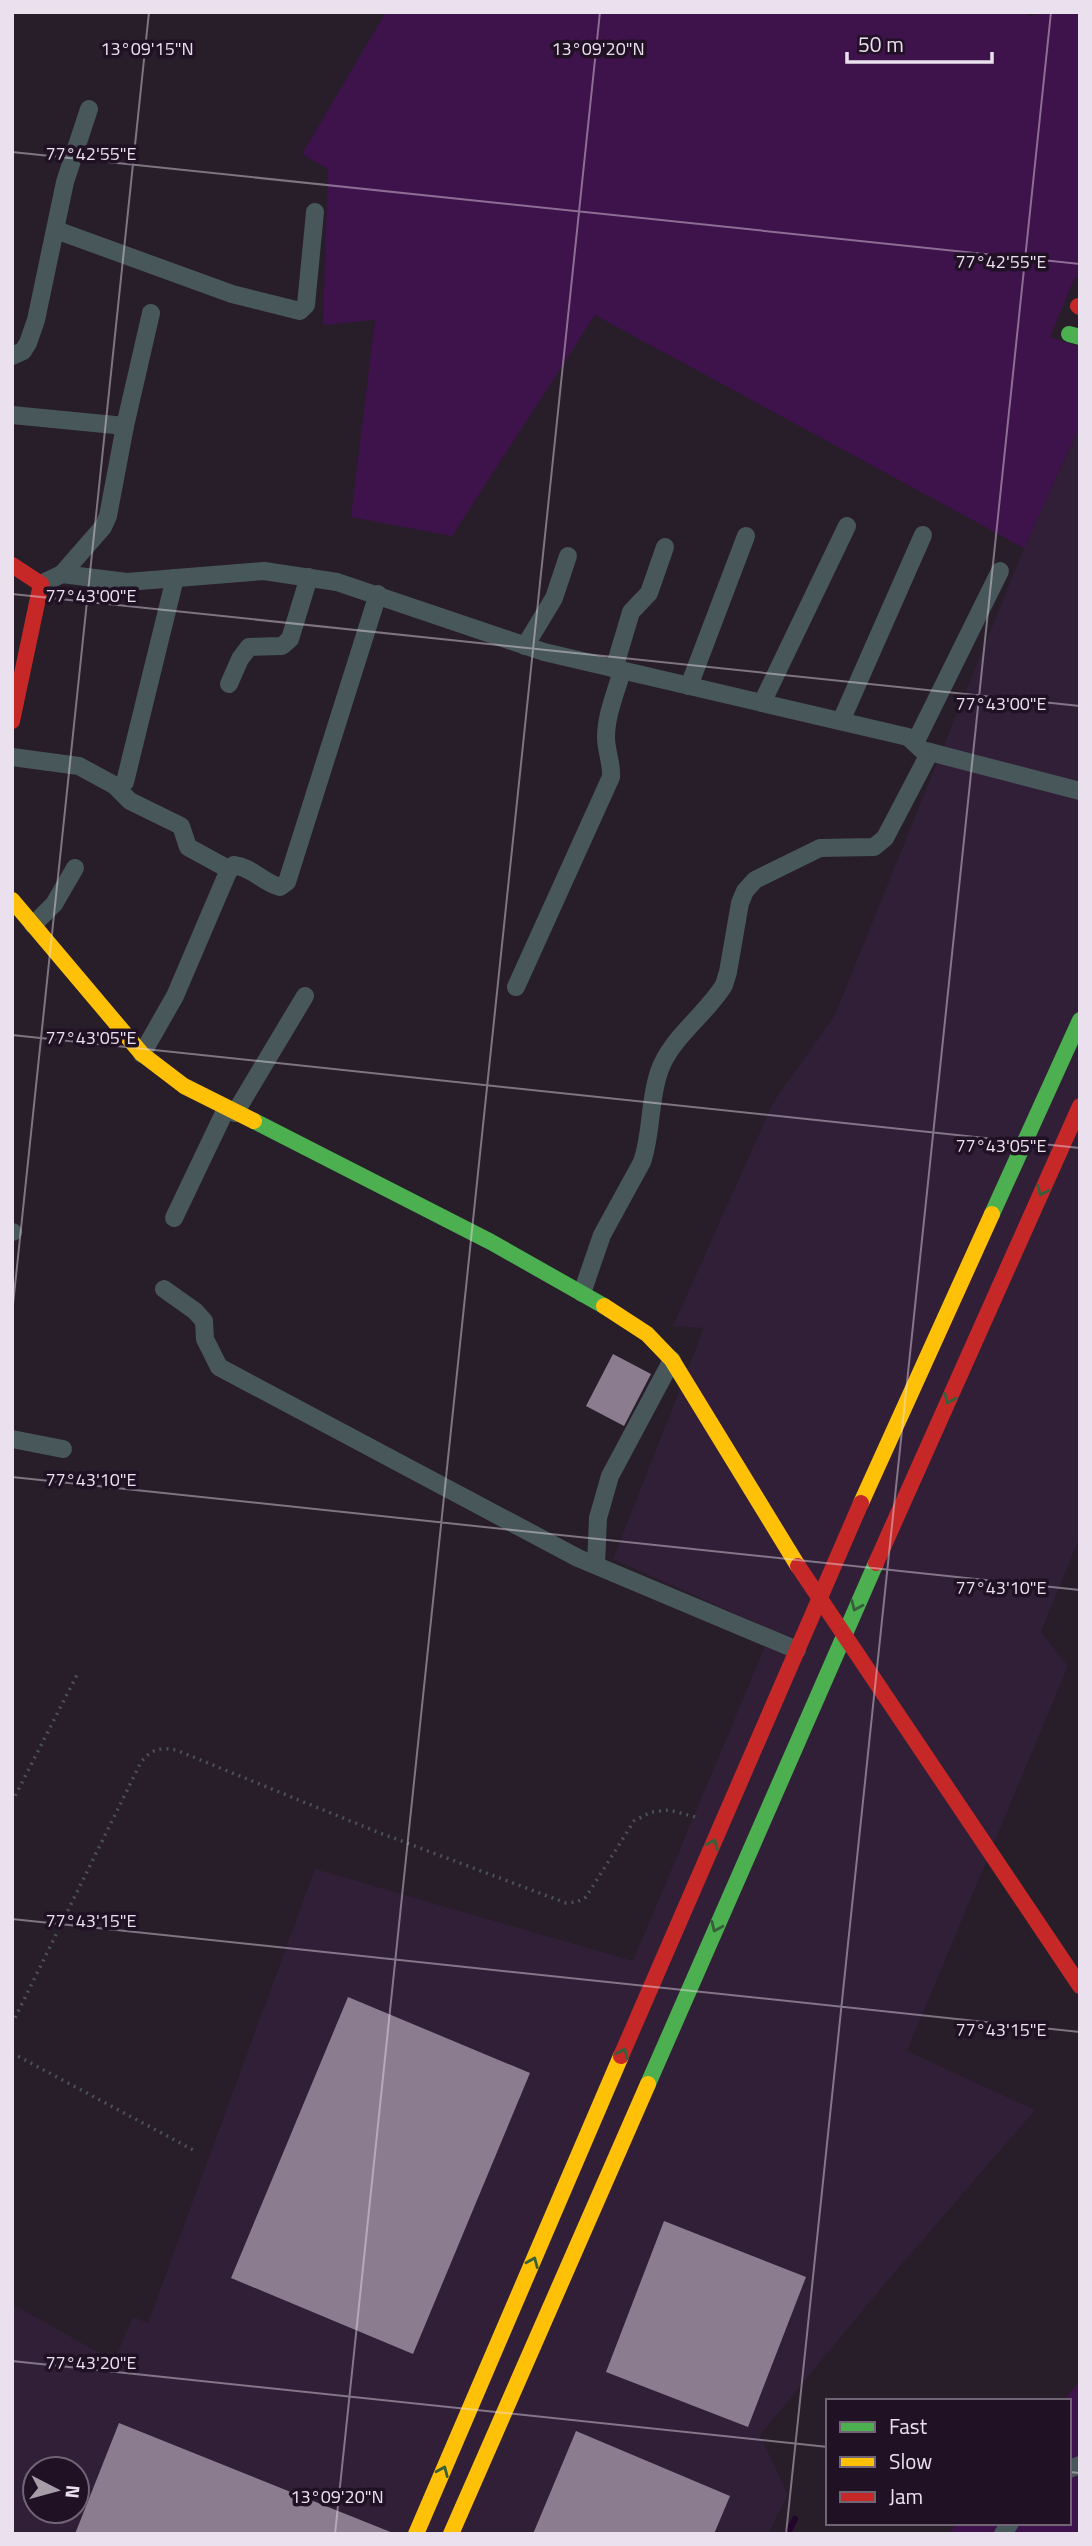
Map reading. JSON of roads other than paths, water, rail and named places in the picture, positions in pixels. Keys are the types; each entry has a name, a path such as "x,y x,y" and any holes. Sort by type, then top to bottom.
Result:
{"main road":[{"path":"12,565 41,584 12,721"},
{"path":"12,900 142,1054 184,1086 491,1242 582,1293 647,1334 672,1360 818,1599 1080,1986"},
{"path":"416,2534 818,1599 1080,1020"},
{"path":"451,2534 843,1636 1080,1107"}],"street":[{"path":"12,356 23,351 32,332 41,303 65,182 89,109"},
{"path":"56,230 232,294 300,312 306,305 315,212"},
{"path":"41,584 62,574 96,536 108,516 151,313"},
{"path":"12,415 125,426"},
{"path":"762,703 847,526"},
{"path":"841,722 923,535"},
{"path":"689,686 746,536"},
{"path":"516,988 611,777 612,765 606,741 606,727 631,612 649,593 665,547"},
{"path":"525,646 554,598 568,556"},
{"path":"62,574 127,582 264,571 351,585 525,646 908,737 922,747 1080,791"},
{"path":"582,1293 601,1235 642,1162 662,1063 724,985 729,972 740,903 745,891 755,880 820,848 874,848 886,838 922,747 1000,571"},
{"path":"229,684 240,659 249,647 282,646 290,639 309,577"},
{"path":"114,785 121,786 125,782 175,578"},
{"path":"142,1054 175,996 234,865 243,866 274,886 280,887 287,881 378,594"},
{"path":"12,757 79,766 114,785 130,801 181,826 188,847 230,870"},
{"path":"33,925 54,904 75,868"},
{"path":"174,1218 230,1111 305,996"},
{"path":"164,1289 195,1311 204,1321 205,1339 219,1367 351,1439 596,1565 797,1650"},
{"path":"596,1565 598,1518 610,1476 672,1360"},
{"path":"12,1439 63,1450"}],"waterway":[{"path":"787,2534 795,2519"}]}
